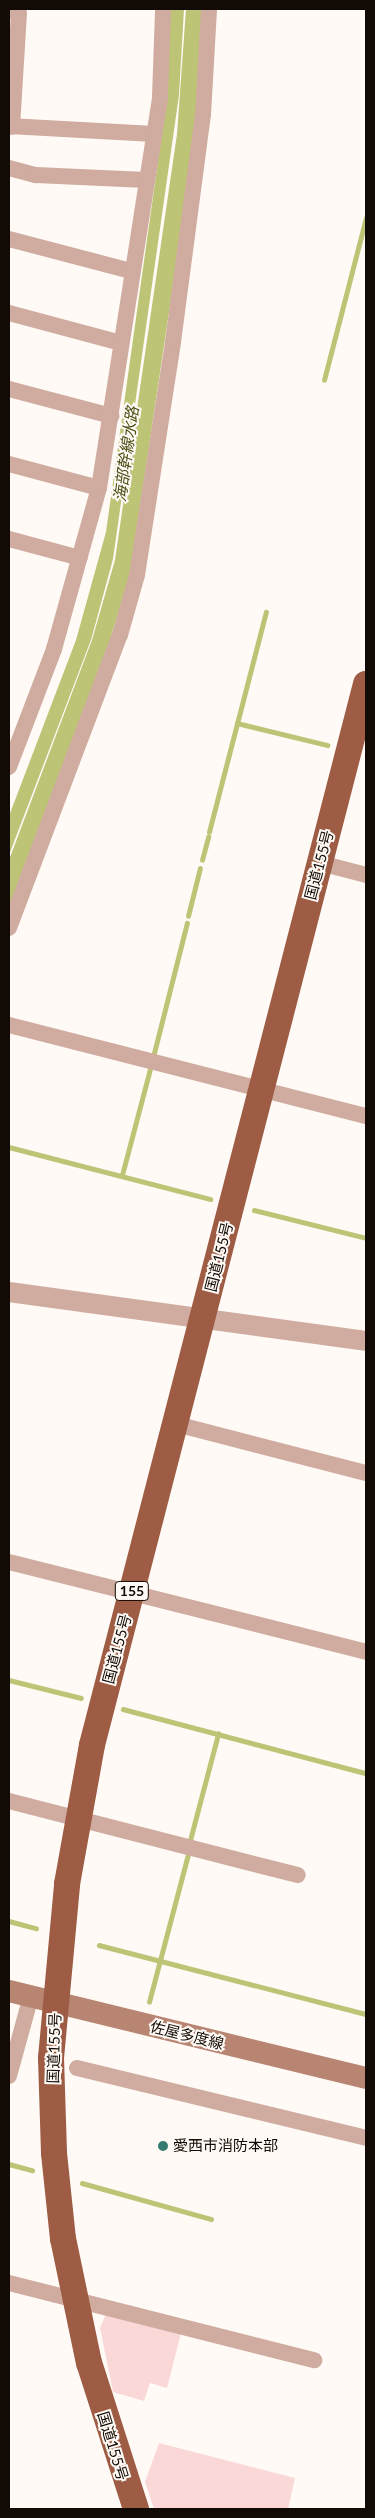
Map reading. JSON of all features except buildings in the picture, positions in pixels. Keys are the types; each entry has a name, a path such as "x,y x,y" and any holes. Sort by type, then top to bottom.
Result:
{"highway":[{"name":"国道155号","path":"136,2509 106,2426 75,2301 63,2239 54,2154 51,2058 44,2000 92,1745 366,684"}],"main road":[{"name":"佐屋多度線","path":"9,1991 366,2078"}],"street":[{"path":"9,767 54,648 99,488 111,416 120,343 160,97 163,9"},
{"path":"9,928 120,635 137,575 173,342 203,114 209,9"},
{"path":"9,10 19,13 11,126 154,134"},
{"path":"9,168 36,175 146,180"},
{"path":"9,239 132,270"},
{"path":"9,313 120,343"},
{"path":"9,389 111,416"},
{"path":"9,464 99,488"},
{"path":"9,539 80,558"},
{"path":"320,863 366,875"},
{"path":"9,1024 366,1116"},
{"path":"9,1292 366,1342"},
{"path":"176,1424 366,1473"},
{"path":"9,1562 366,1652"},
{"path":"9,1801 298,1875"},
{"path":"9,2076 44,2000"},
{"path":"77,2068 366,2138"},
{"path":"9,2283 314,2360"}],"shaded area":[{"path":"106,2314 181,2333 167,2388 150,2383 144,2401 113,2392 100,2328"},
{"path":"159,2443 295,2478 288,2509 154,2509 145,2482"}],"water":[{"name":"海部幹線水路","path":"170,9 184,9 179,95 113,559 91,640 9,855 9,816 76,640 106,532 167,97"},
{"path":"186,9 203,9 196,131 130,574 109,643 9,907 9,860 92,640 115,560 177,134"}],"waterway":[{"path":"324,380 366,218"},
{"path":"209,832 266,612"},
{"path":"237,723 327,745"},
{"path":"202,860 208,837"},
{"path":"188,916 200,868"},
{"path":"153,1057 187,923"},
{"path":"122,1175 151,1065"},
{"path":"9,1147 210,1199"},
{"path":"254,1210 366,1238"},
{"path":"9,1680 81,1698"},
{"path":"123,1709 366,1773"},
{"path":"189,1844 218,1734"},
{"path":"149,2002 189,1851"},
{"path":"9,1921 36,1928"},
{"path":"99,1945 366,2014"},
{"path":"9,2164 32,2170"},
{"path":"82,2183 211,2219"}],"place":[{"name":"愛西市消防本部","path":"163,2146"}]}
